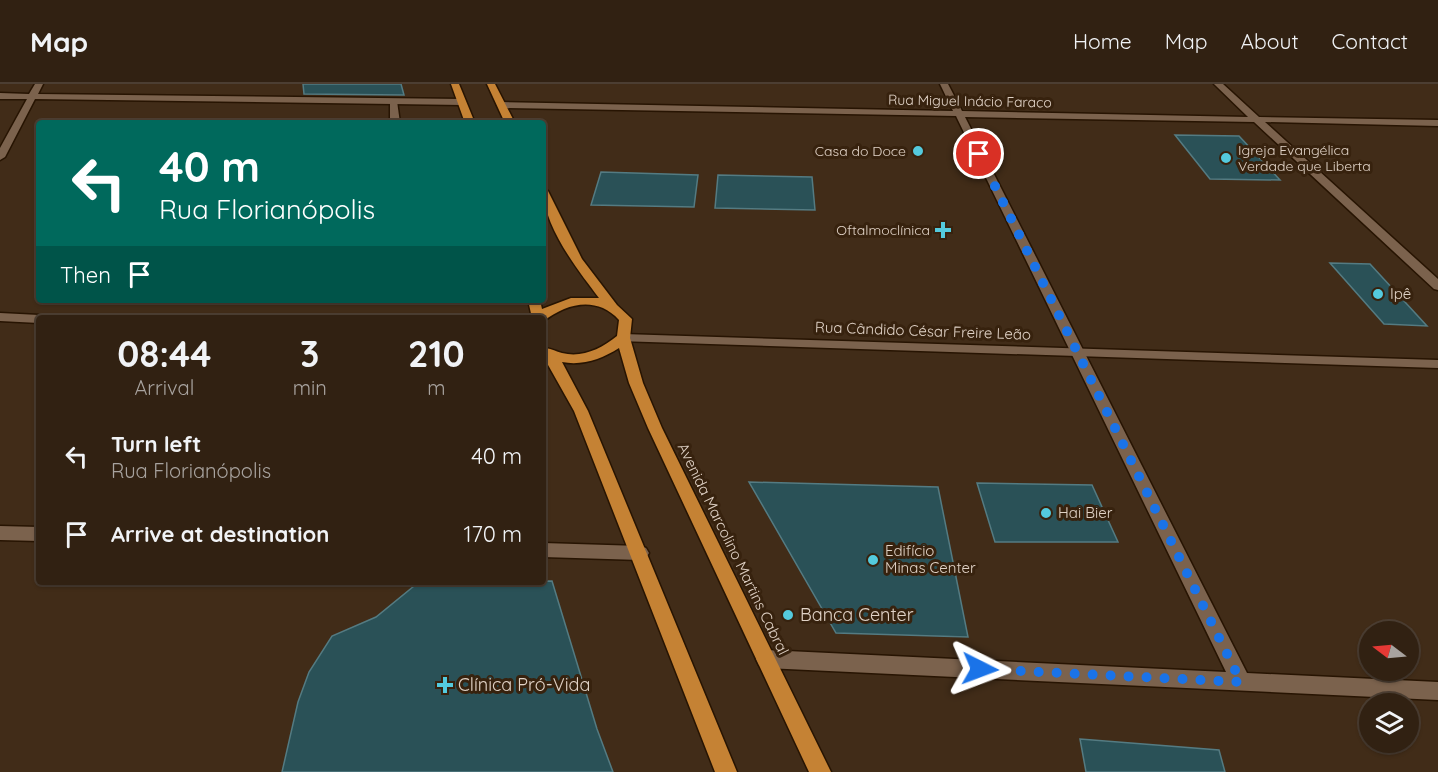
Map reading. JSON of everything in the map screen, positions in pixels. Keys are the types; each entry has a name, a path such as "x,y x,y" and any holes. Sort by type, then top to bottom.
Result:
{"main road":[{"path":"455,84 469,120"},
{"path":"491,84 508,120"},
{"path":"546,197 576,260 611,305"},
{"path":"542,315 572,301 611,305"},
{"name":"Avenida Marcolino Martins Cabral","path":"611,305 626,319 623,338 636,383 655,428 820,772"},
{"path":"547,353 584,358 607,350 623,338"},
{"path":"547,353 581,411 640,553 726,772"}],"street":[{"path":"0,157 39,84"},
{"path":"944,84 1241,682"},
{"path":"1218,84 1438,286"},
{"path":"0,96 462,102"},
{"path":"393,101 394,120"},
{"name":"Rua Miguel Inácio Faraco","path":"501,105 1438,123"},
{"path":"0,318 36,319"},
{"name":"Rua Cândido César Freire Leão","path":"623,338 1438,364"},
{"path":"0,533 36,534"},
{"path":"546,550 640,553"},
{"path":"766,659 1438,691"}],"building":[{"path":"303,84 401,84 404,95 304,94"},
{"name":"Igreja Evangélica Verdade que Liberta","path":"1175,135 1239,136 1280,180 1210,179"},
{"path":"601,172 698,175 694,207 591,205"},
{"path":"718,175 812,177 815,210 715,208"},
{"name":"Ipê","path":"1330,263 1370,264 1427,326 1384,324"},
{"name":"Edifício Minas Center","path":"749,482 938,487 968,637 836,633"},
{"name":"Hai Bier","path":"977,483 1092,485 1118,542 995,542"},
{"name":"Clínica Pró-Vida","path":"546,581 552,581 597,729 613,772 282,772 298,702 309,672 332,636 376,617 415,585 546,585"},
{"path":"1080,739 1219,750 1225,772 1086,772"}],"place":[{"name":"Casa do Doce","path":"918,151"},
{"name":"Igreja Evangélica Verdade que Liberta","path":"1226,158"},
{"name":"Oftalmoclínica","path":"943,230"},
{"name":"Ipê","path":"1378,294"},
{"name":"Hai Bier","path":"1046,513"},
{"name":"Edifício Minas Center","path":"873,560"},
{"name":"Banca Center","path":"788,615"},
{"name":"Clínica Pró-Vida","path":"445,685"}],"route":[{"path":"979,154 1241,682 980,669"}]}
